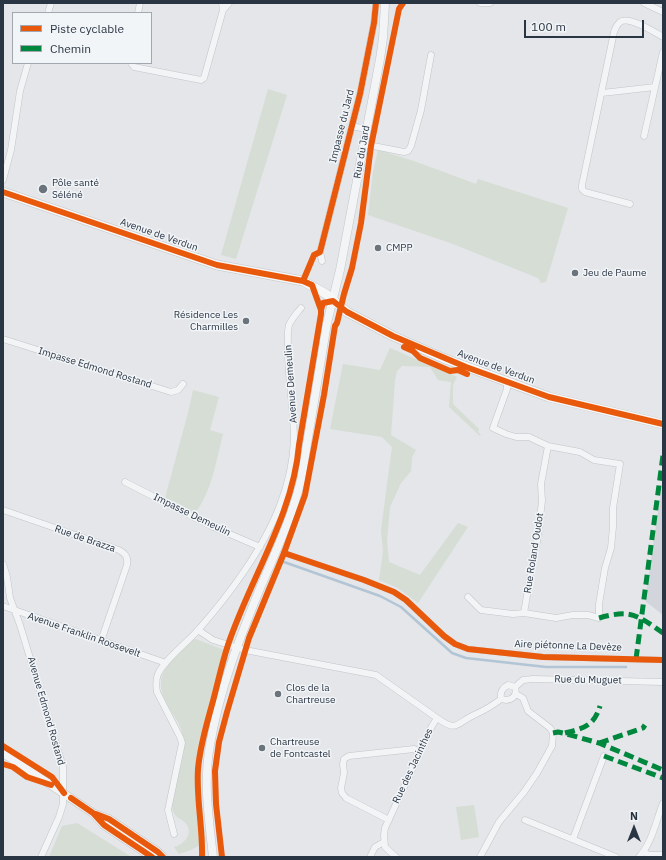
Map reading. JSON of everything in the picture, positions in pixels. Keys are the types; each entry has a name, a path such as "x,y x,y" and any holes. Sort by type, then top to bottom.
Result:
{"main road":[{"name":"Avenue de Verdun","path":"3,192 218,264 301,280 312,285 347,312 393,336 442,358 556,399 663,424"}],"street":[{"path":"132,65 201,80 204,78 222,6 229,3"},
{"name":"Impasse du Jard","path":"322,261 320,252 360,94 374,23 376,3"},
{"name":"Rue du Jard","path":"213,857 208,802 207,766 210,745 218,709 242,632 283,534 298,493 313,413 327,323 350,221 383,38 385,3"},
{"path":"480,3 490,3"},
{"path":"644,3 663,12"},
{"path":"630,204 585,192 582,189 614,32 619,22 631,20 663,37"},
{"path":"644,136 663,52"},
{"path":"363,144 404,152 408,151 411,146 421,110 431,55"},
{"path":"3,180 11,150 20,91 28,64"},
{"path":"602,93 655,87"},
{"name":"Impasse du Jard","path":"352,126 366,129"},
{"name":"Avenue Demeulin","path":"174,834 168,810 182,743 157,692 156,684 158,674 166,663 198,630 225,596 260,547 280,506 287,482 294,441 288,363 288,334 294,316 302,308"},
{"name":"Impasse Edmond Rostand","path":"3,340 171,392 178,390 183,384"},
{"path":"468,597 481,610 513,614 524,613 556,618 574,615 588,615 599,618 599,604 605,568 612,541 613,508 620,464 594,460 580,452 548,446 529,438 516,437 492,428 507,389 507,382"},
{"name":"Rue Roland Oudot","path":"524,613 537,542 542,501 541,484 548,446"},
{"name":"Impasse Demeulin","path":"125,482 211,526 260,547"},
{"name":"Rue de Brazza","path":"3,510 119,550 126,554 128,559 127,565 101,641"},
{"name":"Aire piétonne La Devèze","path":"284,553 364,580 394,592 406,600 444,636 455,644 468,649 543,657 663,660"},
{"name":"Avenue Edmond Rostand","path":"3,564 7,577 10,598 20,625 63,767 63,804 59,817 41,857"},
{"name":"Avenue Franklin Roosevelt","path":"3,606 166,663"},
{"path":"198,630 214,640 237,648"},
{"name":"Rue des Jacinthes","path":"237,648 376,675 437,718 388,820 384,835 384,842"},
{"name":"Rue du Muguet","path":"501,699 501,691 503,688 508,685 515,687 523,680 532,679 663,682"},
{"path":"480,857 499,822 524,792 537,773 552,746 554,739 550,728 528,712 523,698 516,694 515,687"},
{"name":"Rue du Muguet","path":"437,718 447,724 457,725 474,715 487,710 501,699 509,700 516,694"},
{"path":"388,820 346,798 342,793 340,788 344,773 344,759 349,756 414,749 420,752"},
{"path":"3,753 93,813 104,825 152,857"},
{"path":"573,839 604,756"},
{"path":"639,857 644,852 663,803"},
{"path":"93,813 109,819 158,852 162,857"},
{"path":"525,820 616,857"},
{"path":"370,857 375,847 384,842 385,847 396,857"},
{"path":"644,852 649,855 663,855"}],"shaded area":[{"path":"268,89 287,95 236,259 221,255"},
{"path":"378,150 414,161 476,184 478,179 568,208 546,282 541,283 538,278 453,244 368,215 373,172"},
{"path":"390,348 457,377 453,385 453,404 479,429 478,432 481,435 480,436 449,407 451,382 438,380 430,367 402,366 397,371 391,435 416,450 412,457 411,471 401,483 390,507 387,541 389,562 420,575 458,523 468,527 418,603 398,588 379,580 383,552 381,530 392,447 382,437 330,429 343,364 380,370"},
{"path":"193,390 219,397 210,430 223,434 216,465 206,495 195,513 176,502 165,498"},
{"path":"663,477 663,615 645,601"},
{"path":"196,639 224,650 228,659 209,722 202,761 201,791 206,842 191,850 179,854 174,847 184,842 188,836 189,829 185,822 175,815 172,809 172,804 182,764 184,743 181,729 164,697 161,683 164,671 172,659"},
{"path":"474,805 479,837 461,840 456,807"},
{"path":"77,823 131,857 49,857 62,826"}],"waterway":[{"path":"284,562 380,596 401,607 452,653 466,658 546,667 626,667"}],"marked path":[{"path":"636,659 663,455"},
{"path":"599,618 619,614 633,615 647,622 663,633"},
{"path":"565,733 583,728 591,722 598,713 600,706"},
{"path":"599,743 643,728 645,725"},
{"path":"553,733 563,733 599,743 663,770"},
{"path":"604,756 663,778"}],"cycle path":[{"path":"303,281 314,255 320,252 360,94 374,23 376,3"},
{"path":"222,857 216,804 215,771 219,742 249,638 284,553 305,495 324,395 335,326 352,268 361,223 371,146 399,9 403,3"},
{"path":"3,192 217,265 303,281 312,285 321,310 295,471 288,497 270,547 237,620 228,645 202,743 198,769 202,857"},
{"path":"321,310 323,303 333,301 347,312 393,336 466,367 549,397 663,424"},
{"path":"404,347 413,351 420,358 450,371 458,370 467,374"},
{"path":"284,553 364,580 394,592 406,600 444,636 455,644 468,649 543,657 663,660"},
{"path":"3,746 52,777 64,793"},
{"path":"3,764 13,767 27,777 51,785"},
{"path":"71,798 93,813 104,825 152,857"},
{"path":"96,814 109,819 158,852 163,857"}],"place":[{"name":"Pôle santé Séléné","path":"43,189"},
{"name":"CMPP","path":"378,248"},
{"name":"Jeu de Paume","path":"575,273"},
{"name":"Résidence Les Charmilles","path":"246,321"},
{"name":"Clos de la Chartreuse","path":"278,694"},
{"name":"Chartreuse de Fontcastel","path":"262,748"}]}
